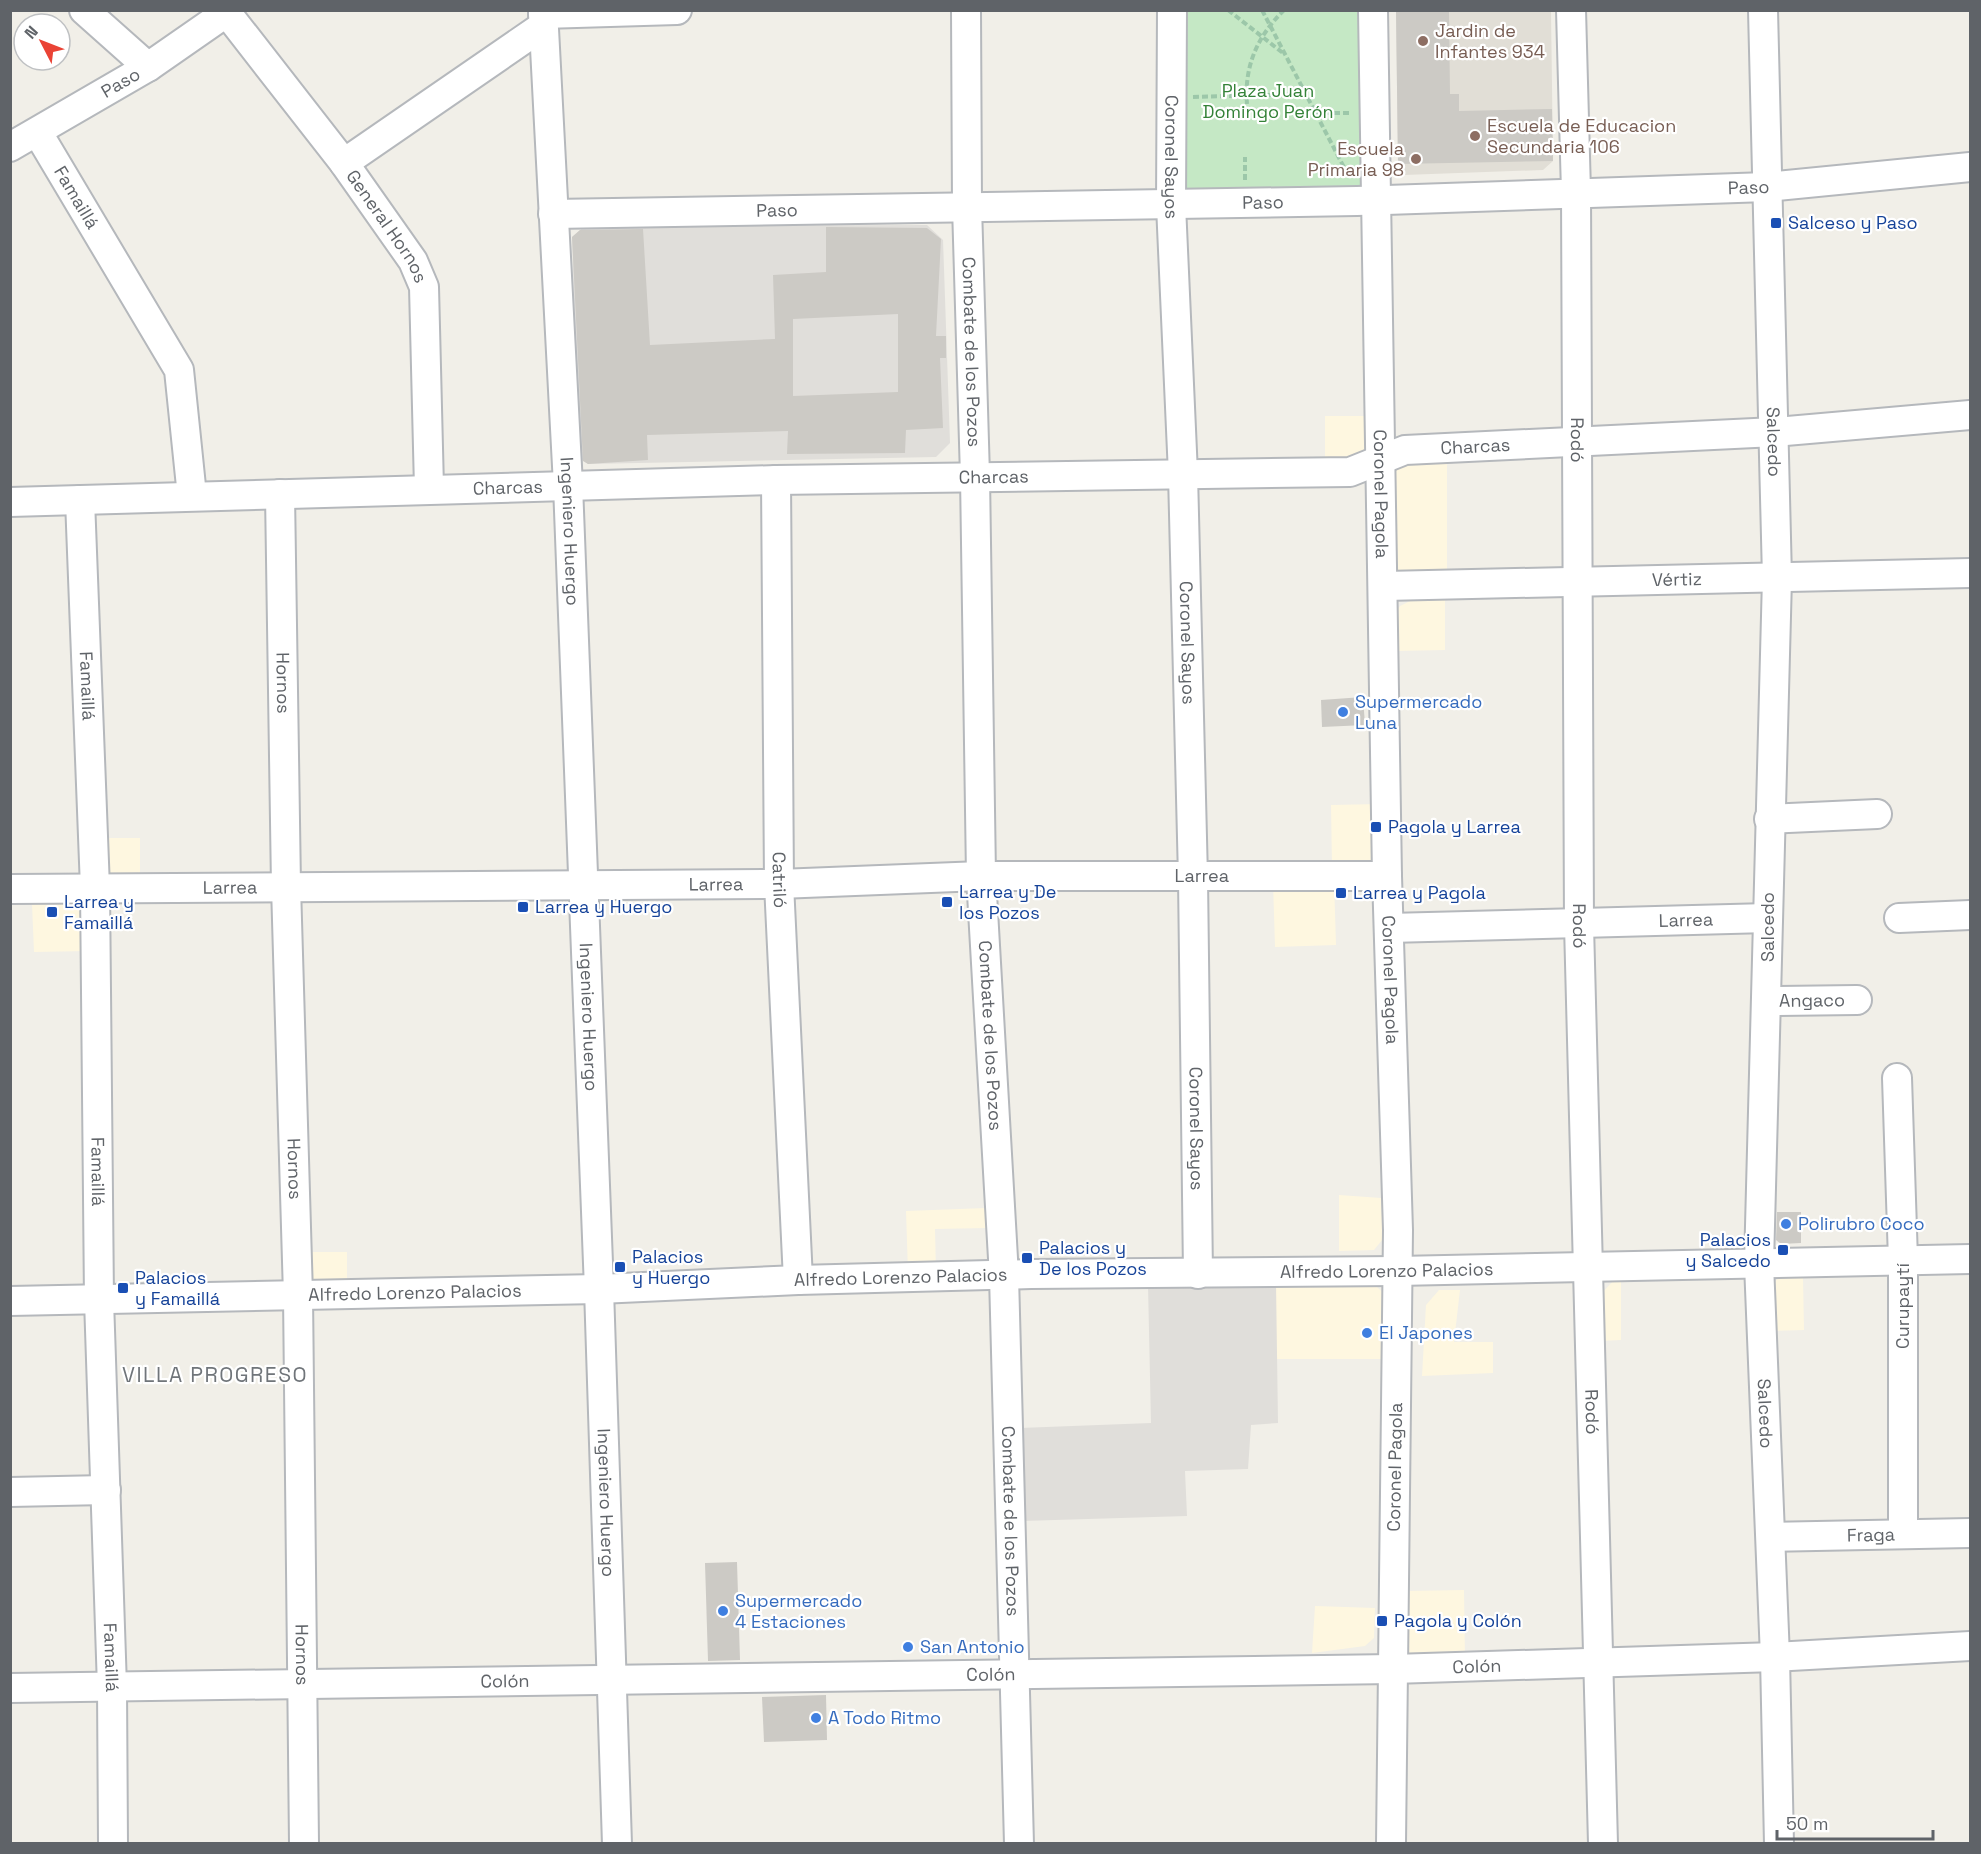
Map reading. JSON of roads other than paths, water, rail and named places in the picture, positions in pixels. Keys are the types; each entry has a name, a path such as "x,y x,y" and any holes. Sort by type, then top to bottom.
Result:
{"street":[{"path":"84,10 148,67"},
{"path":"344,163 543,17 677,10"},
{"name":"Combate de los Pozos","path":"966,10 967,206 975,476 981,876 1004,1276 1019,1844"},
{"name":"Coronel Sayos","path":"1172,10 1172,205 1183,474 1193,878 1198,1274"},
{"name":"Coronel Pagola","path":"1373,10 1378,201 1379,460 1385,586 1387,876 1398,1271 1391,1844"},
{"name":"Rodó","path":"1571,10 1576,192 1575,442 1579,925 1604,1844"},
{"name":"Salcedo","path":"1763,10 1777,578 1759,1264 1771,1537 1779,1844"},
{"name":"Paso","path":"10,147 38,133 148,67 229,12"},
{"name":"General Hornos","path":"229,12 344,163 413,261 424,287 429,488"},
{"name":"Ingeniero Huergo","path":"543,17 568,485 599,1289 616,1844"},
{"name":"Famaillá","path":"38,133 178,370 192,496"},
{"name":"Paso","path":"553,214 1378,201 1576,192 1767,188 1971,167"},
{"name":"Charcas","path":"10,502 429,488 776,480 1350,472 1405,450 1775,432 1971,415"},
{"name":"Catriló","path":"776,480 779,884 798,1280"},
{"name":"Hornos","path":"280,494 286,886 298,1295 304,1844"},
{"name":"Famaillá","path":"80,500 95,888 99,1300 106,1491 113,1844"},
{"name":"Vértiz","path":"1385,586 1971,573"},
{"path":"1769,819 1877,814"},
{"name":"Larrea","path":"10,889 779,884 981,876 1193,878 1387,876"},
{"path":"1899,918 1971,915"},
{"name":"Larrea","path":"1389,928 1579,925 1768,918"},
{"name":"Angaco","path":"1767,1001 1857,1000"},
{"name":"Curupaytí","path":"1897,1078 1903,1260 1903,1533"},
{"name":"Alfredo Lorenzo Palacios","path":"10,1301 599,1289 798,1280 1971,1259"},
{"path":"10,1492 106,1491"},
{"name":"Fraga","path":"1771,1537 1971,1533"},
{"name":"Colón","path":"10,1688 1393,1669 1775,1657 1971,1646"}],"place":[{"name":"Jardin de Infantes 934","path":"1423,41"},
{"name":"Escuela de Educacion Secundaria 106","path":"1475,136"},
{"name":"Escuela Primaria 98","path":"1416,159"},
{"name":"Salceso y Paso","path":"1776,223"},
{"name":"Supermercado Luna","path":"1343,712"},
{"name":"Pagola y Larrea","path":"1376,827"},
{"name":"Larrea y Pagola","path":"1341,893"},
{"name":"Larrea y De los Pozos","path":"947,902"},
{"name":"Larrea y Huergo","path":"523,907"},
{"name":"Larrea y Famaillá","path":"52,912"},
{"name":"Polirubro Coco","path":"1786,1224"},
{"name":"Palacios y Salcedo","path":"1783,1250"},
{"name":"Palacios y De los Pozos","path":"1027,1258"},
{"name":"Palacios y Huergo","path":"620,1267"},
{"name":"Palacios y Famaillá","path":"123,1288"},
{"name":"El Japones","path":"1367,1333"},
{"name":"Supermercado 4 Estaciones","path":"723,1611"},
{"name":"Pagola y Colón","path":"1382,1621"},
{"name":"San Antonio","path":"908,1647"},
{"name":"A Todo Ritmo","path":"816,1718"}],"district":[{"name":"VILLA PROGRESO","path":"215,1375"}],"park label":[{"name":"Plaza Juan Domingo Perón","path":"1268,101"}]}
